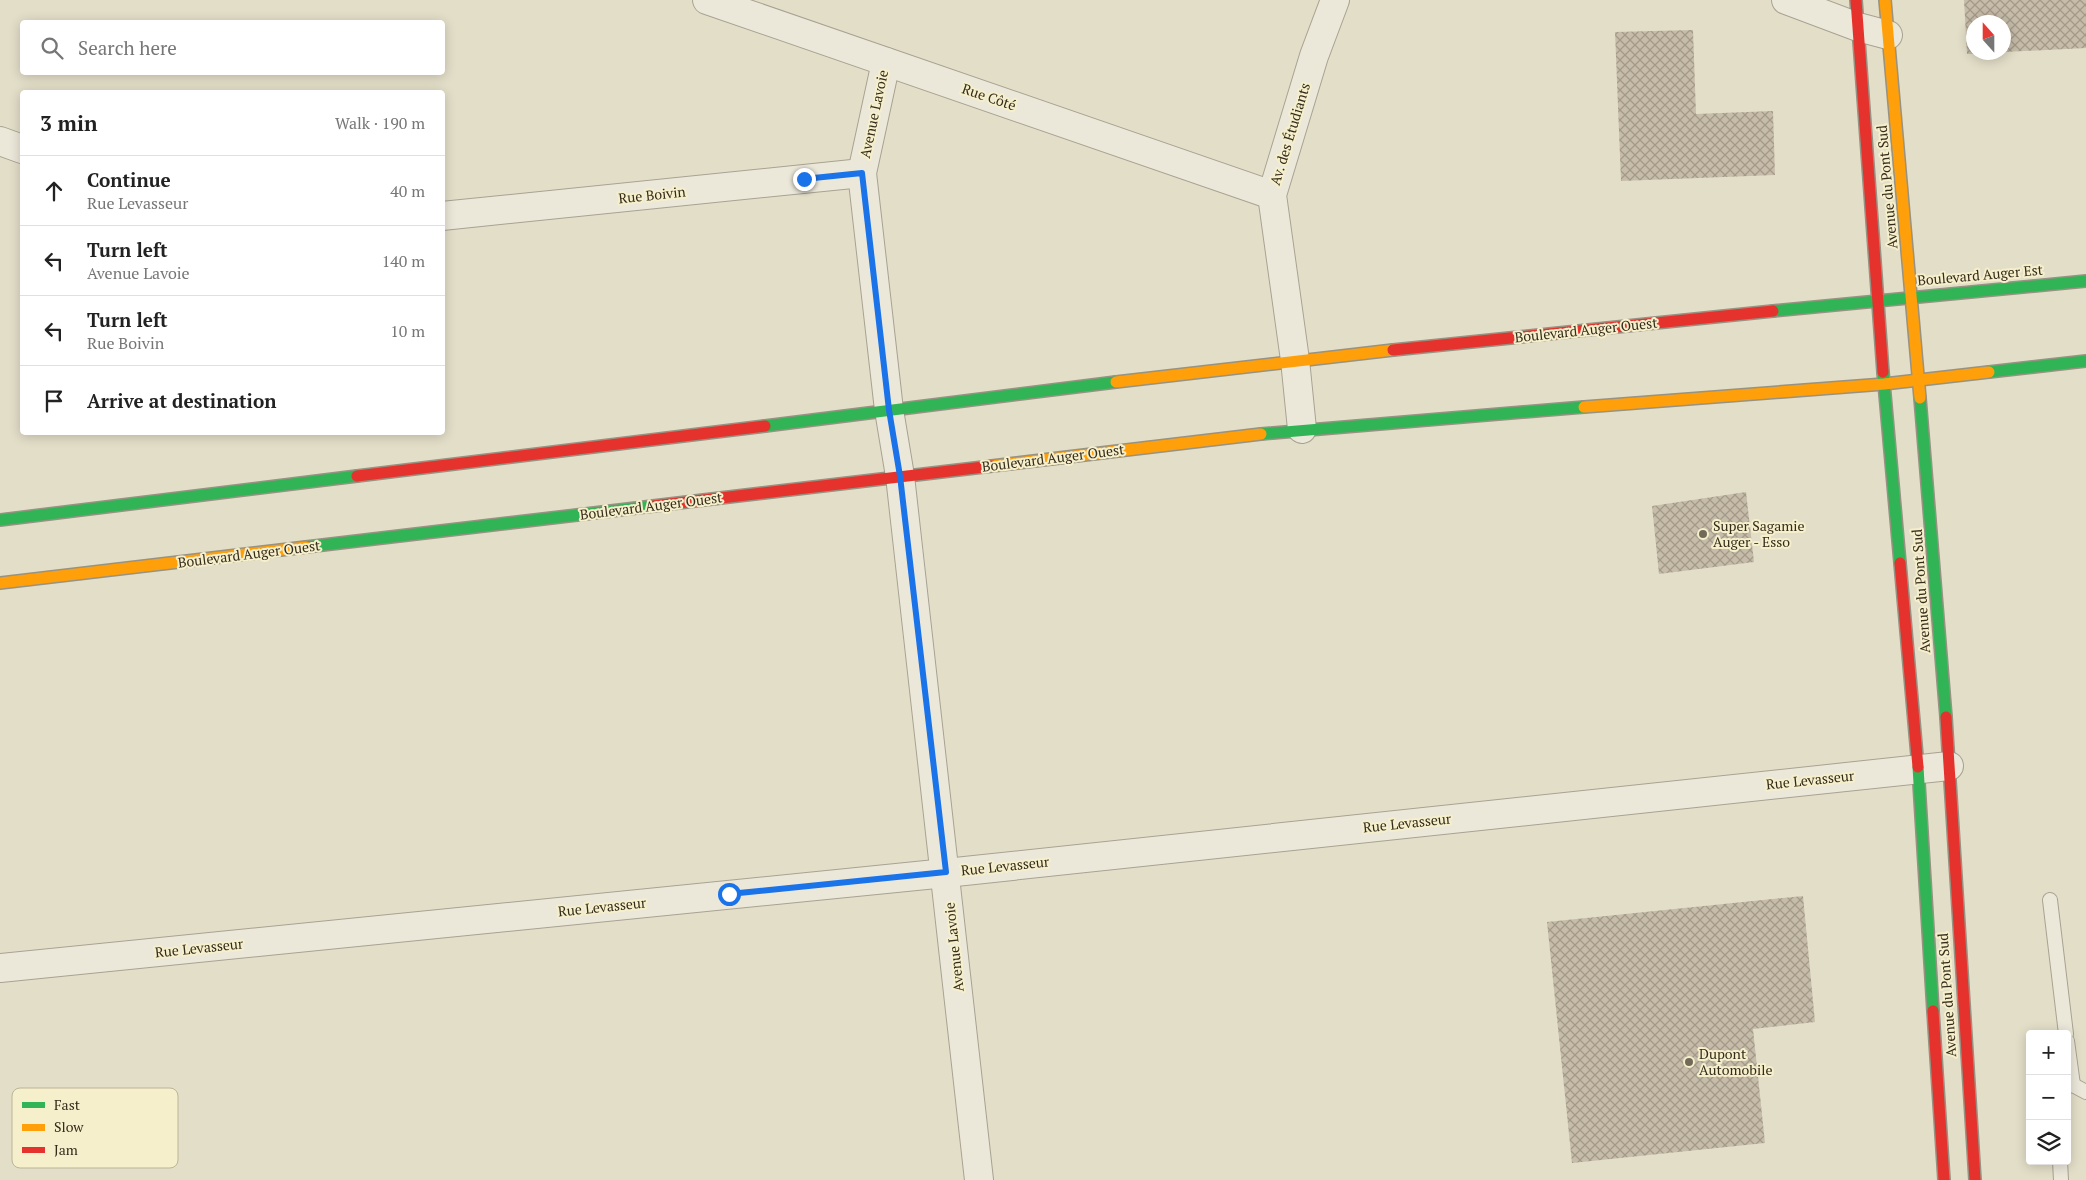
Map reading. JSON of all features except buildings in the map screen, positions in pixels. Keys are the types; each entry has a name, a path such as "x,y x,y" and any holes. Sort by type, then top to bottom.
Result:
{"main road":[{"name":"Avenue du Pont Sud","path":"1856,0 1877,300 1918,768 1944,1180"},
{"name":"Avenue du Pont Sud","path":"1885,0 1913,297 1949,766 1975,1180"},
{"name":"Boulevard Auger Est","path":"1877,300 2086,281"},
{"name":"Boulevard Auger Ouest","path":"0,520 1295,360 1877,300"},
{"path":"1884,384 2086,361"},
{"name":"Boulevard Auger Ouest","path":"0,583 1302,429 1884,384"}],"street":[{"name":"Rue Côté","path":"707,0 1272,195"},
{"name":"Av. des Étudiants","path":"1295,360 1272,195 1314,56 1335,0"},
{"path":"1786,0 1858,27 1888,35"},
{"name":"Avenue Lavoie","path":"886,62 862,173 889,410 900,476 946,872 979,1180"},
{"path":"0,141 20,148"},
{"name":"Rue Boivin","path":"445,216 862,173"},
{"path":"1295,360 1302,429"},
{"name":"Rue Levasseur","path":"0,968 946,872 1949,766"}],"lane":[{"path":"2050,900 2066,1030"},
{"path":"2071,1086 2086,1092"},
{"path":"2060,1165 2061,1180"}],"traffic: fast":[{"path":"1773,311 2086,281"},
{"path":"1989,372 2086,361"},
{"path":"1883,372 1900,563"},
{"path":"765,426 1116,382"},
{"path":"1920,398 1946,717"},
{"path":"1261,434 1584,407"},
{"path":"0,520 357,476"},
{"path":"306,547 653,506"},
{"path":"1918,767 1933,1011"}],"traffic: slow":[{"path":"1885,0 1920,398"},
{"path":"1116,382 1393,350"},
{"path":"1584,407 1884,384 1989,372"},
{"path":"992,466 1261,434"},
{"path":"0,583 306,547"}],"traffic: jam":[{"path":"1856,0 1883,372"},
{"path":"1393,350 1773,311"},
{"path":"357,476 765,426"},
{"path":"653,506 992,466"},
{"path":"1900,563 1918,767"},
{"path":"1946,717 1975,1180"},
{"path":"1933,1011 1944,1180"}],"place":[{"name":"Super Sagamie Auger - Esso","path":"1703,534"},
{"name":"Dupont Automobile","path":"1689,1062"}],"route":[{"path":"729,894 946,872 900,476 889,410 862,173 804,179"}]}
